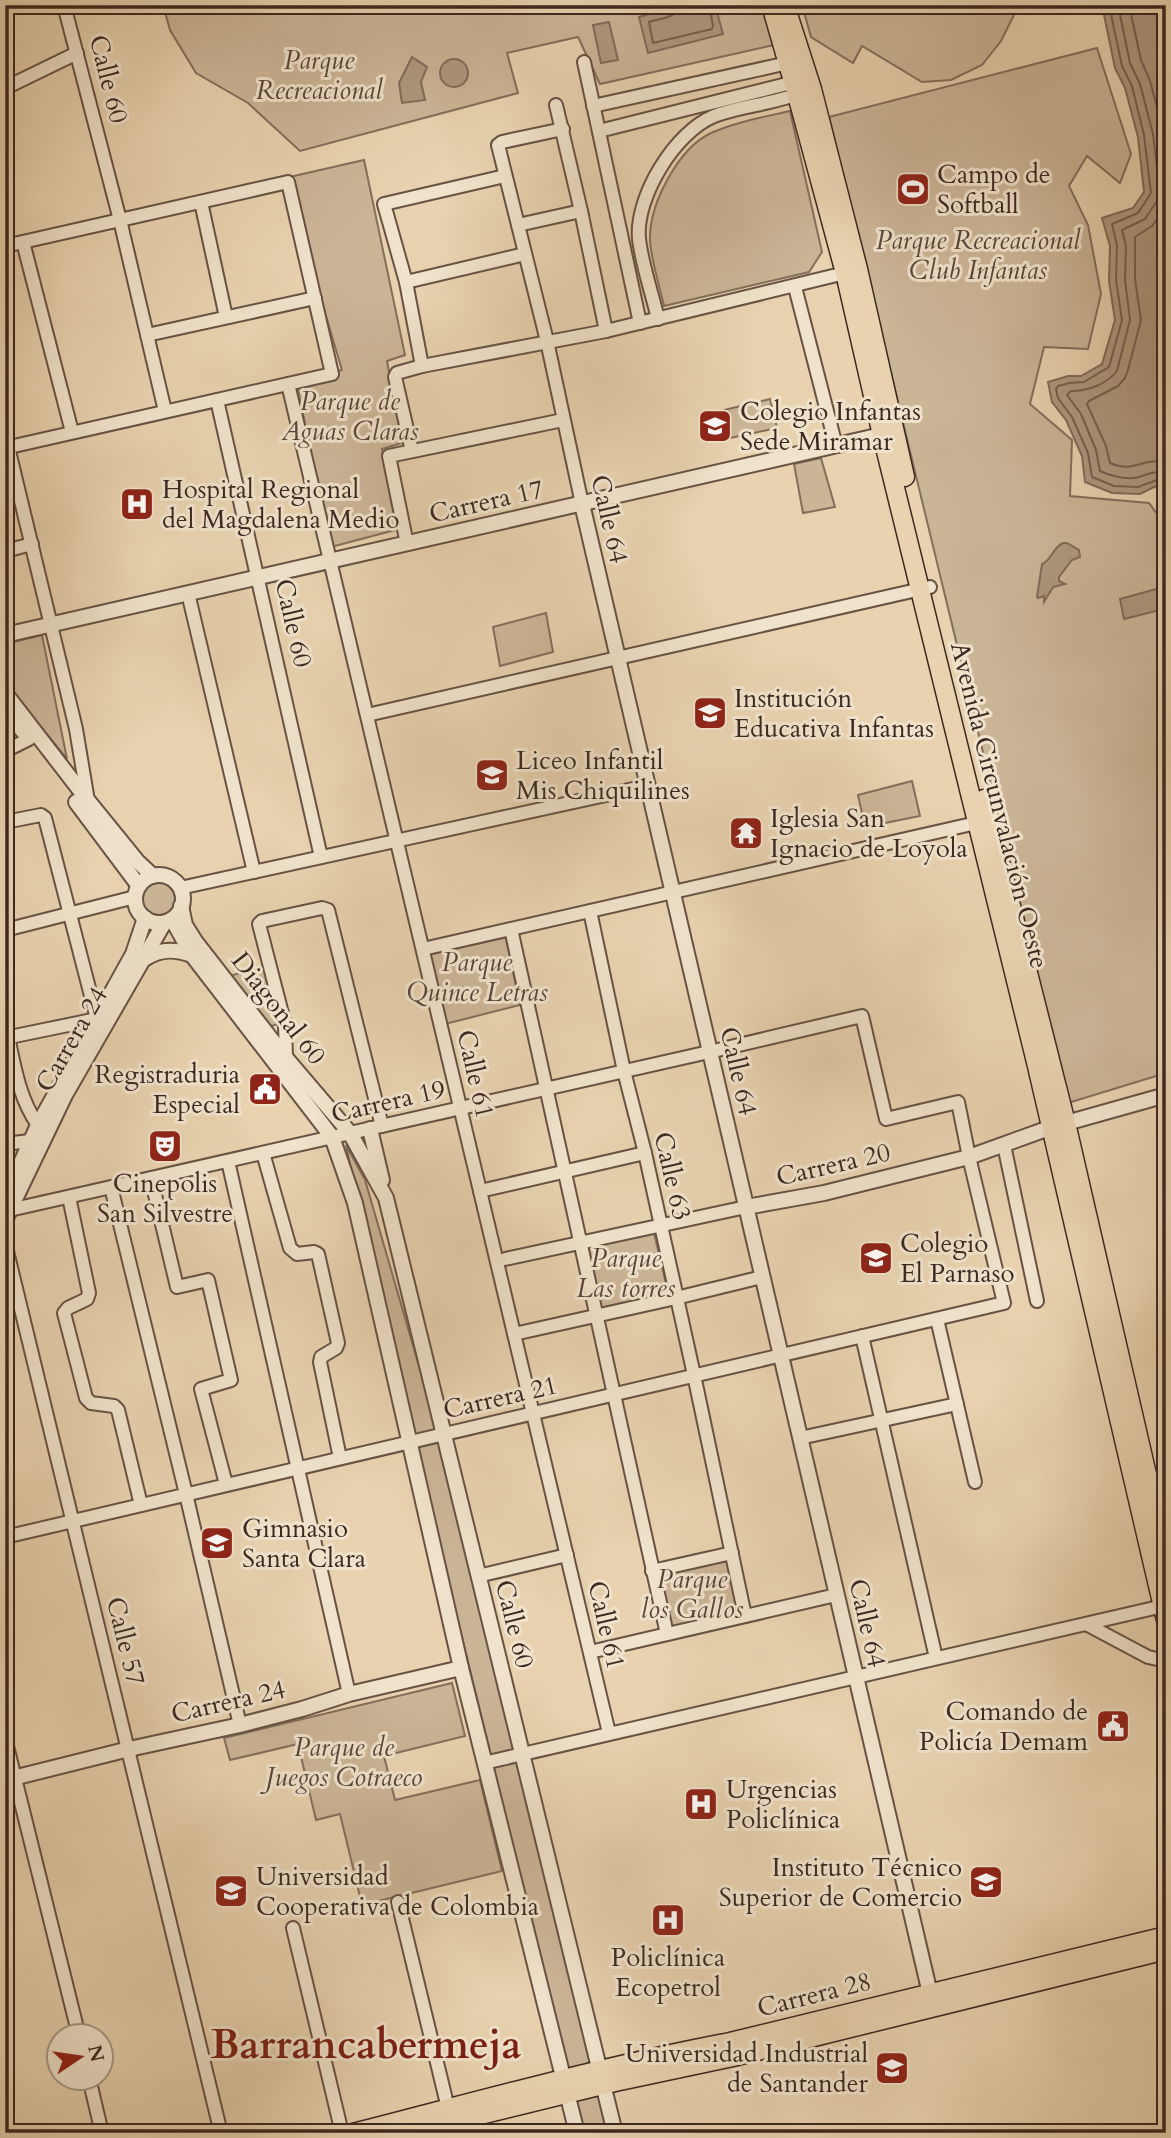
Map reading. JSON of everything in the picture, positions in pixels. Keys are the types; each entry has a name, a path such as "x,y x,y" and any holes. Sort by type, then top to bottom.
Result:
{"main road":[{"name":"Avenida Circunvalación Oeste","path":"771,5 788,63 803,86 858,269 889,433"},
{"name":"Avenida Circunvalación Oeste","path":"785,5 845,273 889,433 925,588 1166,1557"},
{"name":"Avenida Circunvalación Oeste","path":"1059,1125 1164,1613"},
{"name":"Carrera 28","path":"407,2133 602,2077 733,2057 1166,1936"},
{"name":"Carrera 28","path":"931,2000 1166,1951"},
{"name":"Carrera 28","path":"352,2133 448,2108 565,2086"}],"street":[{"name":"Calle 60","path":"64,5 120,220 165,411"},
{"path":"5,88 77,52"},
{"path":"584,62 640,323"},
{"path":"593,106 788,63"},
{"path":"599,131 803,86"},
{"path":"658,318 639,239 640,220 654,180 676,145 698,124 803,86"},
{"path":"556,105 606,331"},
{"name":"Calle 64","path":"563,130 498,145 547,341 582,504 931,2000"},
{"path":"422,366 406,282 384,204 505,176"},
{"path":"6,244 288,182 332,374 6,447 76,729 89,802"},
{"path":"201,202 226,317"},
{"path":"519,225 581,211"},
{"path":"619,225 640,220"},
{"path":"23,242 72,432"},
{"path":"406,282 525,254"},
{"path":"412,451 395,377 397,373 606,331 845,273"},
{"path":"795,287 836,446"},
{"path":"147,335 315,298"},
{"name":"Calle 61","path":"288,384 610,1733"},
{"name":"Calle 60","path":"218,400 321,857"},
{"path":"407,544 388,456 563,420"},
{"name":"Carrera 17","path":"5,635 889,433"},
{"path":"5,551 32,544"},
{"path":"367,715 925,588"},
{"path":"188,593 254,872"},
{"path":"5,692 137,862 153,876"},
{"path":"5,709 137,891 139,912 145,918 156,922 168,921 181,906 182,898 180,888 172,879 153,876 147,878 137,891 70,915 5,930"},
{"path":"5,751 29,739"},
{"path":"62,767 71,766 82,757"},
{"path":"180,888 648,786"},
{"path":"5,822 41,815 46,818 97,1019 7,1038"},
{"path":"423,949 983,821"},
{"name":"Diagonal 60","path":"181,906 185,925 195,941 286,1058 350,1133"},
{"path":"286,1058 285,1025 259,924 262,921 322,908 328,910 376,1128 386,1198"},
{"name":"Calle 63","path":"590,911 746,1616"},
{"name":"Carrera 24","path":"6,1210 30,1140 133,954 145,918"},
{"name":"Diagonal 60","path":"168,921 332,1137"},
{"name":"Carrera 24","path":"6,1210 65,1095 168,921"},
{"path":"511,929 667,1634"},
{"path":"146,958 153,953 173,950 192,955"},
{"name":"Carrera 19","path":"6,1210 862,1016 886,1119 958,1102 969,1157"},
{"path":"5,1023 23,1097 38,1125"},
{"path":"264,1029 285,1025"},
{"name":"Carrera 20","path":"505,1259 824,1192 969,1157 1059,1125 1166,1095"},
{"name":"Calle 60","path":"350,1133 386,1198 615,2133"},
{"path":"332,1137 355,1203 461,1668 577,2133"},
{"path":"5,1144 30,1140"},
{"path":"1004,1146 1037,1301"},
{"path":"263,1153 290,1248 297,1254 318,1254 338,1343 336,1348 321,1357 320,1362 340,1458"},
{"path":"480,1191 645,1153"},
{"name":"Carrera 21","path":"5,1537 1004,1303 969,1157"},
{"path":"228,1161 349,1694"},
{"path":"151,1178 177,1287 208,1280 232,1380 201,1389 226,1485"},
{"path":"111,1187 240,1725"},
{"path":"69,1197 89,1293 87,1299 68,1308 64,1313 86,1398 91,1403 114,1406 118,1410 141,1505"},
{"name":"Calle 57","path":"5,1243 222,2133"},
{"path":"514,1334 762,1277"},
{"path":"937,1319 975,1482"},
{"path":"862,1336 936,1658"},
{"path":"800,1437 957,1404"},
{"path":"653,1571 732,1553"},
{"path":"478,1576 567,1555"},
{"path":"590,1652 836,1595"},
{"path":"484,1763 1086,1624 1164,1613"},
{"path":"1086,1624 1148,1657 1166,1661"},
{"name":"Carrera 24","path":"10,1779 240,1725 349,1694 461,1668"},
{"path":"5,1738 10,1779 75,2022"},
{"path":"398,1902 448,2108"},
{"path":"293,1928 342,2133"},
{"path":"92,2092 102,2133"}],"green space":[{"name":"Parque Recreacional","path":"163,5 761,5 774,45 600,84 578,37 507,53 518,93 300,151 248,103 196,73 170,30"},
{"path":"802,5 1016,5 1001,41 982,65 951,80 922,82 862,46 853,63 811,37"},
{"name":"Parque Recreacional Club Infantas","path":"1097,48 1131,154 1120,183 1087,156 1069,186 1088,225 1101,294 1088,349 1044,347 1030,404 1072,440 1070,496 1149,503 1166,526 1166,1073 1068,1103 829,117"},
{"path":"790,111 822,252 809,272 664,306 650,236 655,207 678,163 699,140 711,133"},
{"name":"Parque de Aguas Claras","path":"364,160 405,355 387,361 402,443 382,449 399,529 331,547 296,381 342,370 285,178"},
{"path":"770,399 777,428 730,438 724,410"},
{"path":"821,458 835,507 803,513 794,464"},
{"path":"546,613 553,652 500,666 493,627"},
{"path":"42,635 67,759 5,683 5,644"},
{"path":"912,781 920,816 865,827 858,795"},
{"path":"158,882 170,887 175,899 170,911 158,916 146,911 141,899 146,887"},
{"name":"Parque Quince Letras","path":"505,933 520,1005 441,1025 424,952"},
{"path":"269,965 281,1023 272,1026 229,976"},
{"path":"346,1145 365,1180 439,1435 611,2133 583,2133 409,1420"},
{"name":"Parque Las torres","path":"654,1233 669,1296 600,1314 583,1249"},
{"name":"Parque los Gallos","path":"729,1557 740,1611 669,1627 658,1572"},
{"name":"Parque de Juegos Cotraeco","path":"452,1683 465,1736 384,1756 395,1800 480,1780 502,1871 362,1905 340,1814 316,1820 298,1744 230,1760 224,1738"}],"water":[{"path":"684,5 715,5 723,34 648,53 639,17"},
{"path":"1102,5 1166,5 1166,519 1156,486 1140,494 1112,493 1085,482 1082,456 1066,420 1052,402 1048,382 1068,376 1081,376 1102,364 1115,320 1109,281 1110,246 1102,218 1133,208 1144,192 1138,137 1125,88 1115,68"},
{"path":"609,22 618,60 601,63 593,25"},
{"path":"412,57 427,67 421,82 425,100 402,103 399,83"},
{"path":"454,59 464,63 468,73 464,83 454,87 444,83 440,73 444,63"},
{"path":"1063,543 1079,550 1080,557 1072,560 1059,577 1059,581 1065,584 1053,587 1044,602 1044,596 1037,597 1042,564"},
{"path":"1160,588 1164,609 1124,619 1120,599"}],"place":[{"name":"Campo de Softball","path":"913,189"},
{"name":"Colegio Infantas Sede Miramar","path":"715,426"},
{"name":"Hospital Regional del Magdalena Medio","path":"137,504"},
{"name":"Institución Educativa Infantas","path":"710,713"},
{"name":"Liceo Infantil Mis Chiquilines","path":"492,775"},
{"name":"Iglesia San Ignacio de Loyola","path":"746,833"},
{"name":"Registraduria Especial","path":"265,1089"},
{"name":"Cinepolis San Silvestre","path":"165,1146"},
{"name":"Colegio El Parnaso","path":"876,1258"},
{"name":"Gimnasio Santa Clara","path":"217,1543"},
{"name":"Comando de Policía Demam","path":"1113,1726"},
{"name":"Urgencias Policlínica","path":"701,1804"},
{"name":"Instituto Técnico Superior de Comercio","path":"986,1882"},
{"name":"Universidad Cooperativa de Colombia","path":"231,1891"},
{"name":"Policlínica Ecopetrol","path":"668,1920"},
{"name":"Universidad Industrial de Santander","path":"892,2068"}],"district":[{"name":"Barrancabermeja","path":"366,2044"}]}
